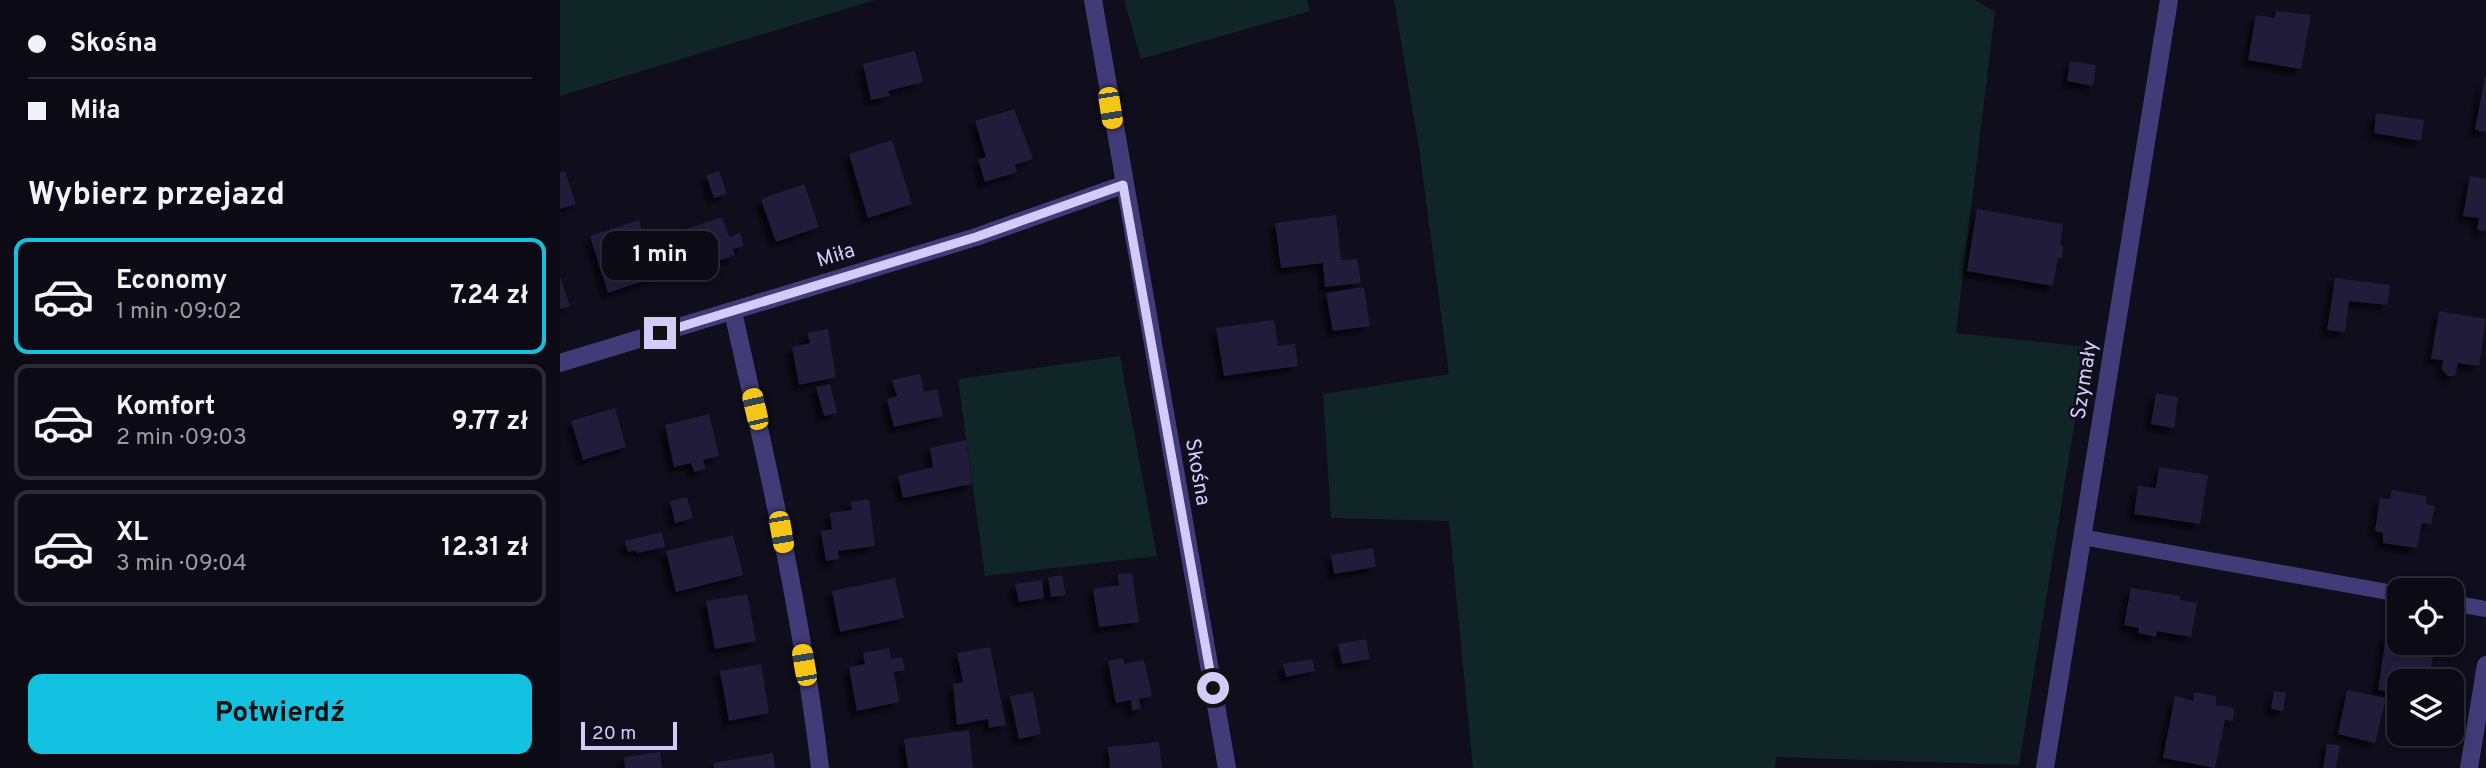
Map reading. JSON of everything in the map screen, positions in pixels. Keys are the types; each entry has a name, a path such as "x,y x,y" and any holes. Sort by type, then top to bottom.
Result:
{"street":[{"name":"Skośna","path":"1093,0 1123,185 1227,768"},
{"name":"Szymały","path":"2045,768 2169,0"},
{"name":"Miła","path":"560,363 976,237 1123,185"},
{"path":"733,312 776,506 814,718 820,768"},
{"path":"2469,768 2486,665"}],"lane":[{"path":"2082,537 2387,591"},
{"path":"2464,605 2486,609"}],"green space":[{"path":"560,0 875,0 560,96"},
{"path":"1124,0 1307,0 1310,11 1141,59"},
{"path":"1394,0 1975,0 1995,12 1956,333 2087,347 2019,765 1776,757 1775,768 1473,768 1449,521 1331,518 1323,394 1449,374 1419,148"},
{"path":"1120,356 1157,556 985,576 958,379"}],"building":[{"path":"2276,11 2311,15 2301,69 2248,60 2256,15 2275,18"},
{"path":"915,51 923,82 888,91 890,96 871,100 863,64"},
{"path":"2070,61 2096,65 2093,86 2067,81"},
{"path":"2486,77 2486,132 2475,130"},
{"path":"1014,109 1033,159 1015,165 1017,172 985,182 978,159 986,157 975,121"},
{"path":"2376,113 2424,120 2421,141 2374,133"},
{"path":"892,140 912,204 868,218 849,154"},
{"path":"565,171 576,204 560,209 560,173"},
{"path":"719,171 727,194 714,198 706,175"},
{"path":"2470,176 2486,179 2486,231 2477,230 2479,218 2463,216"},
{"path":"804,184 819,227 776,242 761,199"},
{"path":"1977,209 2063,224 2060,245 2063,245 2062,259 2058,258 2053,286 1967,271"},
{"path":"1336,215 1341,260 1357,259 1361,283 1325,287 1323,263 1281,268 1275,223"},
{"path":"722,217 729,237 740,233 744,246 733,249 735,255 700,268 686,229"},
{"path":"639,220 658,276 608,293 590,236"},
{"path":"560,276 570,306 560,309"},
{"path":"2335,278 2390,285 2387,305 2349,301 2345,332 2327,330"},
{"path":"1364,287 1370,326 1333,331 1326,293"},
{"path":"2439,311 2486,319 2479,366 2458,363 2455,376 2448,376 2442,370 2443,360 2431,359"},
{"path":"1274,320 1278,346 1295,344 1298,366 1224,376 1216,328"},
{"path":"828,329 836,377 799,385 792,347 810,343 807,333"},
{"path":"920,374 924,392 937,389 943,416 894,427 887,399 897,396 892,380"},
{"path":"830,384 837,413 824,416 816,387"},
{"path":"2156,393 2178,397 2174,428 2151,424"},
{"path":"615,408 626,447 583,460 571,421"},
{"path":"709,414 719,456 703,460 706,469 694,472 691,463 674,467 665,425"},
{"path":"966,440 972,484 903,498 898,476 933,467 930,448"},
{"path":"2159,467 2208,475 2200,524 2134,514 2138,486 2156,488"},
{"path":"2392,490 2426,496 2426,504 2435,506 2431,524 2422,523 2417,548 2383,543 2383,533 2375,531 2380,498 2390,499"},
{"path":"687,497 693,518 675,523 670,501"},
{"path":"869,499 875,546 838,551 839,559 826,561 821,531 832,529 830,513 852,510 851,502"},
{"path":"662,532 665,547 637,553 636,550 628,552 625,541"},
{"path":"733,535 743,575 676,592 666,551"},
{"path":"1373,548 1376,567 1334,574 1331,555"},
{"path":"1132,573 1139,622 1099,627 1093,589 1119,585 1118,574"},
{"path":"1062,575 1066,595 1051,597 1048,577"},
{"path":"895,578 904,618 840,632 832,591"},
{"path":"1042,580 1044,598 1019,602 1015,584"},
{"path":"2131,588 2180,596 2180,600 2197,603 2191,637 2157,631 2156,637 2138,633 2139,628 2124,625"},
{"path":"747,594 756,641 715,649 706,601"},
{"path":"2386,635 2387,655 2433,655 2431,669 2387,669 2387,691 2378,690"},
{"path":"1366,639 1370,659 1342,664 1338,644"},
{"path":"990,647 1006,725 989,728 988,719 957,725 953,684 963,682 957,653"},
{"path":"889,648 891,659 902,657 905,670 894,672 899,702 857,711 849,667 865,664 863,653"},
{"path":"1123,658 1124,664 1144,660 1152,696 1139,699 1141,708 1132,711 1131,700 1116,703 1108,661"},
{"path":"1312,659 1315,671 1286,677 1283,664"},
{"path":"761,664 769,713 729,721 720,671"},
{"path":"2347,690 2386,698 2375,743 2338,734"},
{"path":"2274,691 2286,692 2283,711 2271,709"},
{"path":"1033,692 1041,734 1019,739 1010,696"},
{"path":"2194,692 2216,696 2216,705 2234,708 2233,721 2225,720 2215,768 2163,758 2175,696 2193,701"},
{"path":"969,730 973,768 908,768 904,739"},
{"path":"1159,742 1162,768 1110,768 1108,747"},
{"path":"2327,744 2340,745 2336,768 2323,768"},
{"path":"660,752 662,768 625,768 624,757"},
{"path":"773,753 775,768 714,768 713,763"}],"route":[{"path":"660,333 976,237 1123,185 1213,688"}]}
